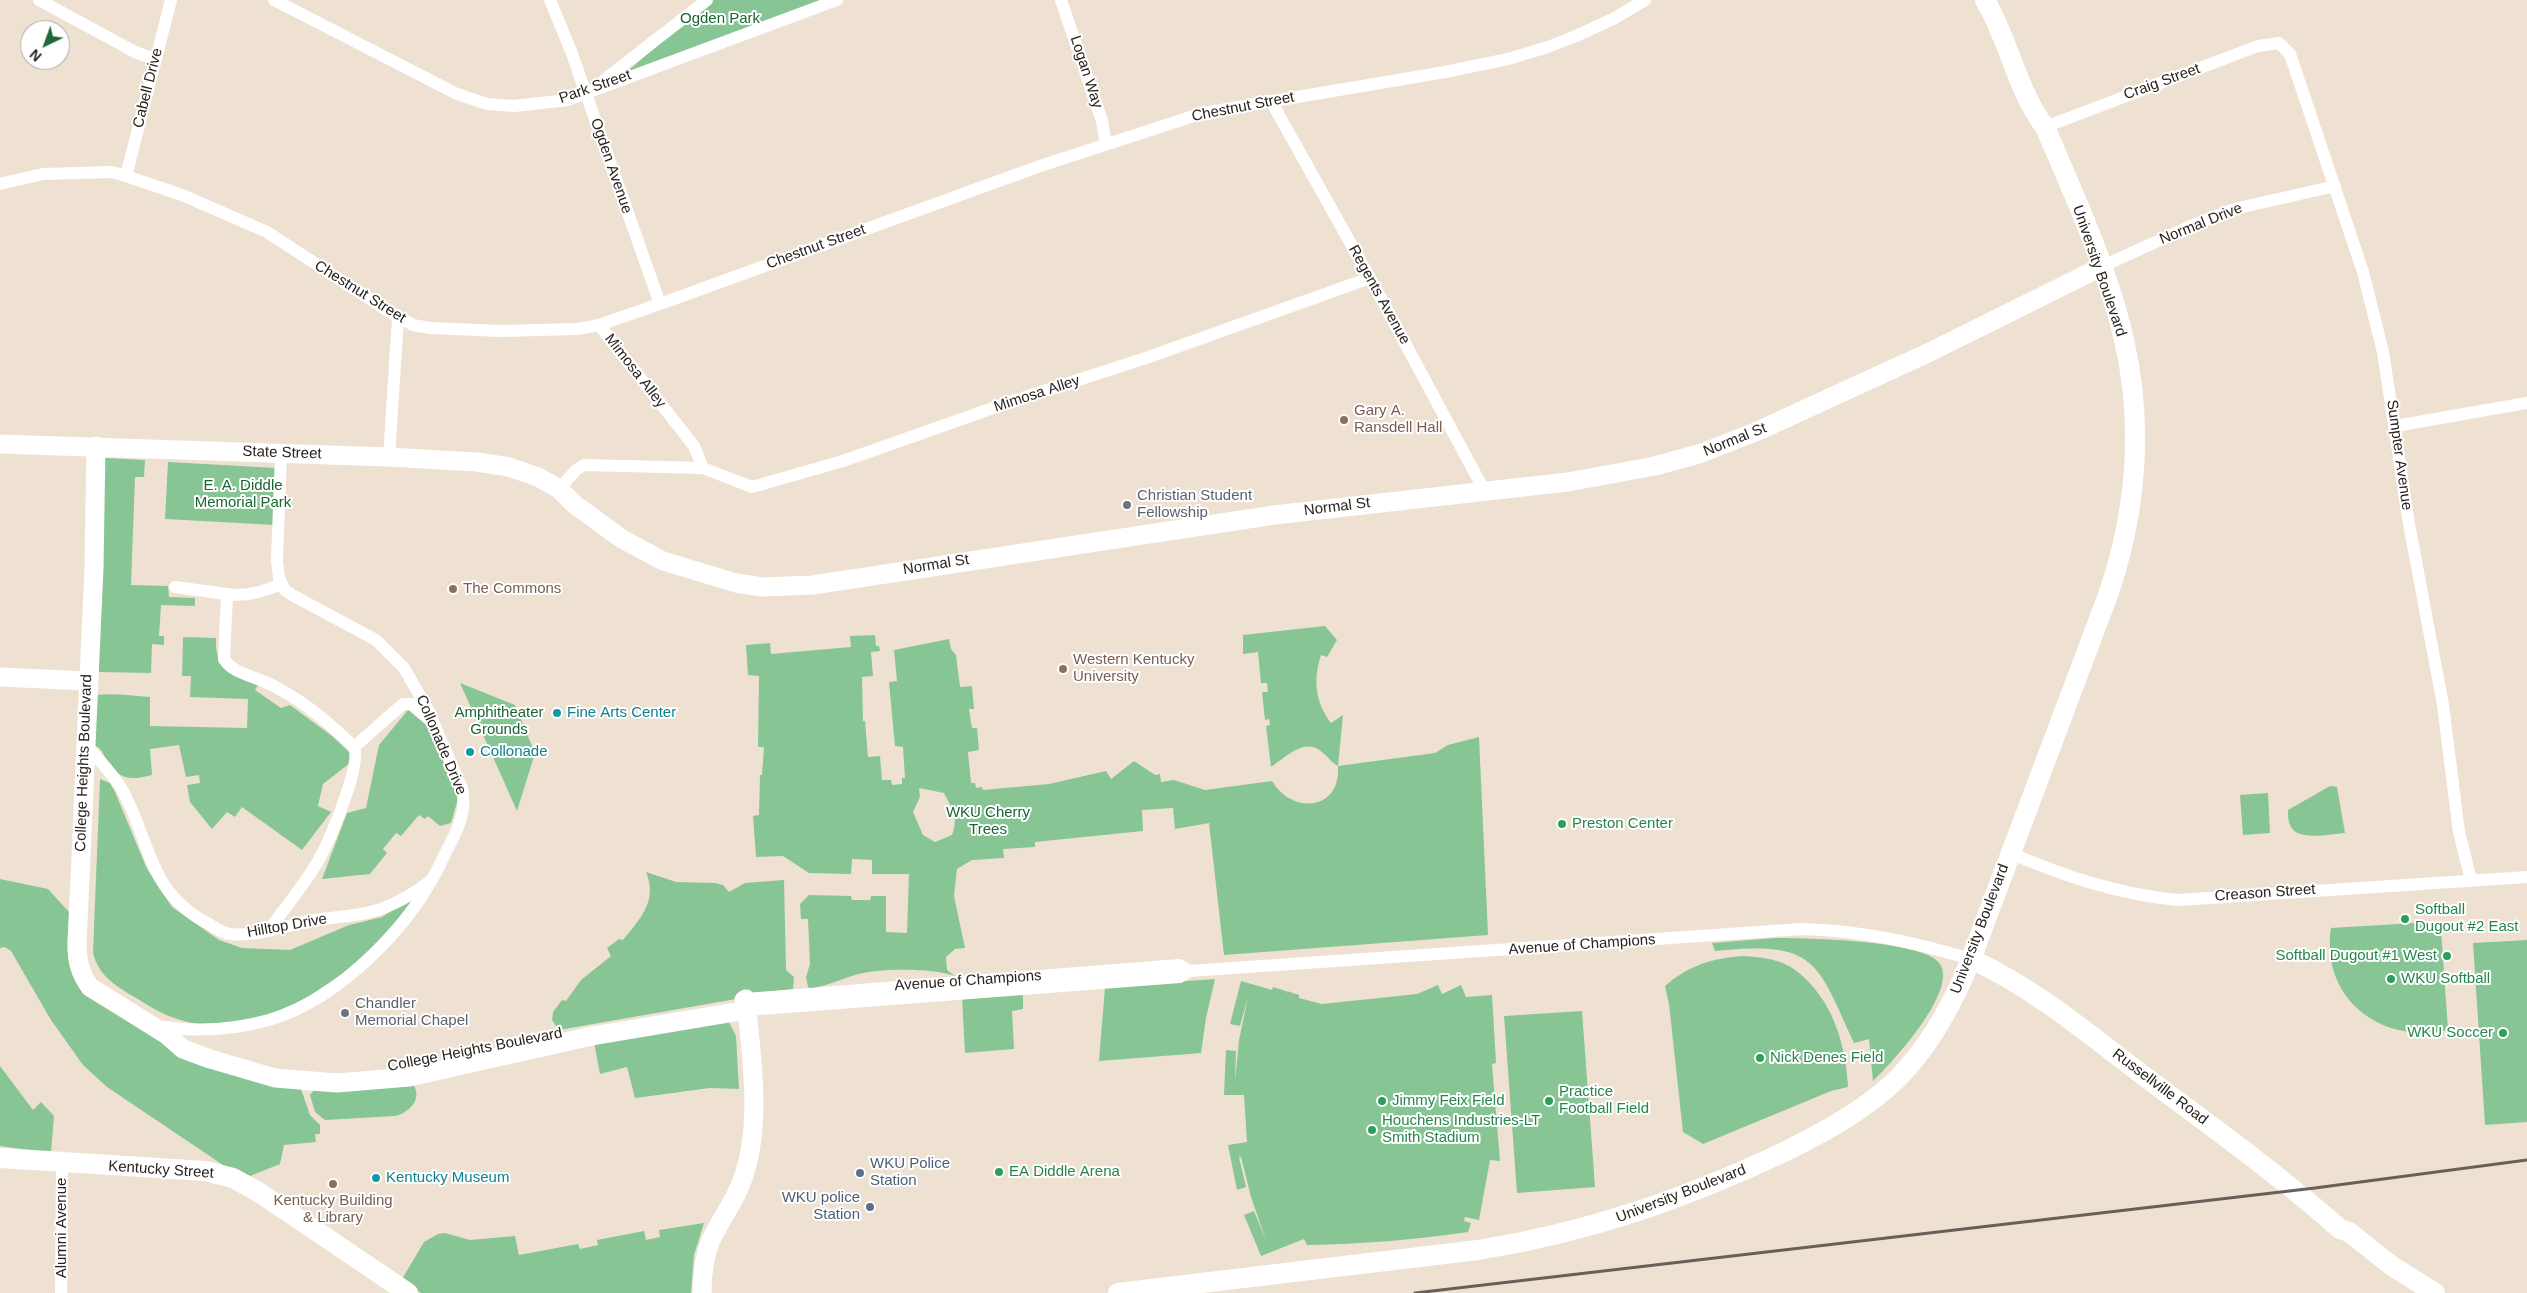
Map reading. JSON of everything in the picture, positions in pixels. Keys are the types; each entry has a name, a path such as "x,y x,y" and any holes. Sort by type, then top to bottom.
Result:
{"main road":[{"name":"University Boulevard","path":"1985,0 2005,40 2034,113 2045,126"},
{"name":"University Boulevard","path":"1118,1293 1506,1246 1605,1223 1691,1193 1809,1140 1864,1108 1895,1080 1927,1043 1961,984 2108,595 2120,556 2130,508 2135,446 2132,390 2122,329 2101,267 2045,126 2043,109 1996,0"},
{"name":"Russellville Road","path":"1971,959 2003,974 2058,1010 2257,1159 2340,1229 2349,1232 2392,1266 2435,1293"},
{"name":"Kentucky Street","path":"0,1158 206,1171 233,1178 260,1192 408,1293"},
{"name":"Russellville Road","path":"2340,1229 2344,1238 2365,1258 2412,1293"}],"street":[{"path":"39,0 135,52 154,59"},
{"name":"Cabell Drive","path":"126,176 170,0"},
{"name":"Park Street","path":"274,0 457,94 487,104 514,106 568,100 837,0"},
{"name":"Ogden Avenue","path":"550,0 586,92 660,304"},
{"path":"586,92 622,68 706,0"},
{"name":"Logan Way","path":"1062,0 1102,121 1106,144"},
{"name":"Chestnut Street","path":"0,184 43,174 112,172 182,195 266,232 398,318 412,325 430,328 501,331 578,329 660,304 1106,144 1203,112 1445,72 1508,59 1565,40 1612,19 1645,0"},
{"name":"Craig Street","path":"2045,126 2258,46 2281,44"},
{"name":"Sumpter Avenue","path":"2281,44 2290,54 2298,74 2335,186 2368,290 2385,362 2409,524 2443,705 2459,832 2471,880"},
{"name":"Regents Avenue","path":"1271,101 1370,278 1484,490"},
{"name":"Normal Drive","path":"2101,267 2193,225 2234,209 2335,186"},
{"name":"Normal St","path":"559,489 574,504 608,529 650,554 702,574 736,583 763,586 813,585 1274,515 1568,482 1631,472 1702,453 1747,436 1855,387 2101,267"},
{"name":"Mimosa Alley","path":"559,489 576,470 584,465 703,468 752,487 843,461 1013,401 1146,358 1370,278"},
{"path":"389,457 398,318"},
{"name":"Mimosa Alley","path":"599,324 694,446 703,468"},
{"path":"2395,426 2527,403"},
{"name":"State Street","path":"0,444 389,457 477,462 509,466 538,477 559,489"},
{"name":"College Heights Boulevard","path":"96,446 94,568 87,681 77,959 82,976 90,987 167,1035 176,1036 244,1060 282,1069 362,1071 412,1065 578,1030 747,1005"},
{"path":"175,586 239,596 258,593 282,584 279,578 277,560 281,454"},
{"name":"Collonade Drive","path":"149,1024 170,1028 222,1029 270,1020 299,1008 339,982 370,956 417,906 436,875 462,819 465,801 434,723 404,668 376,640 292,595 285,590 282,584"},
{"path":"227,594 224,659 230,668 281,689 330,724 354,748 357,754 349,789 317,862 269,930"},
{"path":"0,677 87,681"},
{"path":"354,748 408,703 412,704 434,723"},
{"name":"Hilltop Drive","path":"86,745 111,773 123,792 149,859 173,898 198,918 228,934 269,930 319,919 363,914 389,906 431,881"},
{"name":"Creason Street","path":"2010,852 2040,866 2108,889 2148,897 2179,900 2527,876"},
{"name":"Avenue of Champions","path":"747,1005 1179,965 1189,971 1802,929 1839,930 1891,938 1971,959"},
{"path":"702,1293 703,1271 711,1241 738,1191 749,1160 752,1078 747,1005"},
{"name":"Alumni Avenue","path":"61,1293 62,1163"}],"green space":[{"name":"Ogden Park","path":"711,0 833,0 623,75"},
{"path":"105,458 145,460 144,477 135,477 131,585 168,586 169,597 195,598 195,606 161,605 159,636 164,636 164,645 152,644 151,673 98,672"},
{"name":"E. A. Diddle Memorial Park","path":"168,462 277,468 276,525 165,519"},
{"path":"1325,626 1337,640 1327,657 1321,655 1316,682 1319,699 1331,723 1343,715 1338,766 1317,748 1303,747 1271,767 1266,726 1270,725 1269,719 1265,720 1262,692 1268,692 1267,683 1261,683 1258,652 1243,654 1243,635"},
{"name":"WKU Cherry Trees","path":"875,635 876,646 879,646 880,651 871,652 873,676 862,677 863,721 865,721 868,757 880,756 882,780 891,780 892,785 902,784 902,778 905,778 903,747 895,746 889,682 897,681 894,650 949,639 951,649 956,655 960,687 972,686 974,709 969,709 972,728 977,728 979,750 968,752 971,783 975,783 976,788 982,787 983,790 1049,784 1106,771 1111,779 1134,761 1155,775 1160,774 1161,782 1174,780 1205,790 1272,781 1281,792 1291,799 1302,803 1314,803 1324,799 1332,792 1337,781 1338,766 1435,753 1448,745 1479,737 1488,935 1224,955 1209,823 1175,829 1173,808 1142,810 1143,831 1035,842 1035,847 1003,849 1004,858 972,860 957,869 954,896 965,948 955,949 946,957 947,970 955,976 919,970 877,971 855,975 811,989 808,987 806,977 810,964 808,919 801,919 800,904 809,895 851,896 852,900 870,900 871,896 886,896 886,932 907,933 909,874 872,874 872,860 852,859 851,874 809,873 783,856 756,857 753,816 759,815 760,775 762,775 764,747 758,747 759,676 748,675 746,645 770,643 771,654 851,647 850,636","holes":["919,788 944,793 954,813 954,829 952,835 935,842 923,835 913,812 920,797"]},
{"path":"183,637 216,638 219,662 258,685 255,690 281,708 290,705 332,736 351,754 350,763 323,784 318,806 331,812 302,850 242,807 235,817 227,812 212,829 190,802 187,785 200,783 199,775 186,777 179,745 150,749 152,775 136,778 125,777 120,774 110,765 100,749 95,746 96,695 117,694 150,697 150,726 247,728 248,699 190,697 191,676 182,676"},
{"name":"Amphitheater Grounds","path":"460,683 515,705 535,753 517,811"},
{"path":"408,710 431,729 458,799 451,823 440,826 428,816 425,819 419,815 401,836 396,833 383,849 387,853 370,874 322,879 347,813 366,808 379,745"},
{"path":"100,779 110,783 147,869 172,907 219,940 242,948 290,950 349,925 382,917 425,889 386,934 357,963 305,999 259,1019 236,1024 213,1026 189,1022 165,1014 125,992 105,976 93,952"},
{"path":"2330,786 2337,787 2345,833 2314,836 2299,834 2289,823 2288,810"},
{"path":"2268,793 2270,833 2243,835 2240,795"},
{"path":"646,872 676,882 715,883 723,885 729,892 745,883 784,880 786,970 794,977 793,989 559,1030 552,1020 553,1012 562,1000 566,1001 581,980 611,956 607,948 619,939 623,940 641,917 650,892"},
{"path":"0,879 48,889 69,912 68,956 70,966 78,986 86,996 178,1051 301,1089 310,1115 320,1125 320,1134 315,1134 316,1142 284,1145 280,1164 250,1176 226,1167 107,1087 83,1065 51,1020 11,951 5,947 0,948"},
{"name":"WKU Softball","path":"2432,922 2441,929 2448,1030 2424,1033 2400,1030 2379,1023 2361,1011 2346,995 2335,976 2330,953 2331,928"},
{"path":"1776,938 1837,940 1889,945 1930,956 1940,964 1943,976 1940,991 1932,1008 1907,1043 1873,1081 1869,1039 1854,1043 1820,974 1808,962 1793,954 1774,949 1715,951 1712,943"},
{"name":"WKU Soccer","path":"2527,940 2527,1122 2485,1125 2473,943"},
{"name":"Nick Denes Field","path":"1743,956 1770,959 1789,966 1808,981 1819,994 1828,1008 1840,1038 1847,1071 1848,1087 1831,1091 1703,1144 1683,1132 1669,1004 1665,986 1682,973 1701,964"},
{"path":"1215,979 1206,1018 1201,1053 1099,1061 1105,987"},
{"name":"Houchens Industries-LT Smith Stadium","path":"1241,981 1272,990 1273,987 1286,991 1286,994 1287,991 1299,995 1299,998 1322,1004 1417,994 1438,985 1442,994 1461,985 1466,997 1492,995 1496,1063 1492,1064 1500,1161 1490,1160 1479,1220 1465,1217 1464,1221 1471,1223 1468,1232 1347,1244 1307,1245 1304,1239 1261,1256 1244,1215 1254,1211 1266,1240 1251,1197 1241,1157 1239,1157 1246,1187 1237,1190 1228,1145 1247,1142 1244,1095 1224,1095 1226,1050 1236,1051 1235,1082 1239,1040 1248,997 1240,1026 1230,1024"},
{"path":"1023,994 1023,1009 1012,1011 1014,1049 965,1053 962,998"},
{"name":"Practice Football Field","path":"1582,1011 1595,1187 1517,1193 1504,1016"},
{"path":"729,1022 736,1036 739,1089 710,1088 635,1098 627,1067 600,1074 594,1042"},
{"path":"0,1066 33,1110 41,1102 54,1116 51,1153 0,1146"},
{"path":"413,1084 416,1095 413,1104 405,1112 395,1116 325,1120 315,1112 310,1095 315,1089"},
{"path":"704,1223 694,1255 691,1293 421,1293 402,1279 424,1242 438,1234 445,1233 470,1240 515,1236 519,1255 578,1244 580,1249 598,1245 597,1240 644,1231 646,1240 660,1237 659,1230"}],"railway":[{"path":"1415,1293 2315,1188 2527,1160"}],"place":[{"name":"Gary A. Ransdell Hall","path":"1344,420"},
{"name":"Christian Student Fellowship","path":"1127,505"},
{"name":"The Commons","path":"453,589"},
{"name":"Western Kentucky University","path":"1063,669"},
{"name":"Fine Arts Center","path":"557,713"},
{"name":"Collonade","path":"470,752"},
{"name":"Preston Center","path":"1562,824"},
{"name":"Softball Dugout #2 East","path":"2405,919"},
{"name":"Softball Dugout #1 West","path":"2447,956"},
{"name":"WKU Softball","path":"2391,979"},
{"name":"Chandler Memorial Chapel","path":"345,1013"},
{"name":"WKU Soccer","path":"2503,1033"},
{"name":"Nick Denes Field","path":"1760,1058"},
{"name":"Jimmy Feix Field","path":"1382,1101"},
{"name":"Practice Football Field","path":"1549,1101"},
{"name":"Houchens Industries-LT Smith Stadium","path":"1372,1130"},
{"name":"EA Diddle Arena","path":"999,1172"},
{"name":"WKU Police Station","path":"860,1173"},
{"name":"Kentucky Museum","path":"376,1178"},
{"name":"Kentucky Building & Library","path":"333,1184"},
{"name":"WKU police Station","path":"870,1207"}]}
